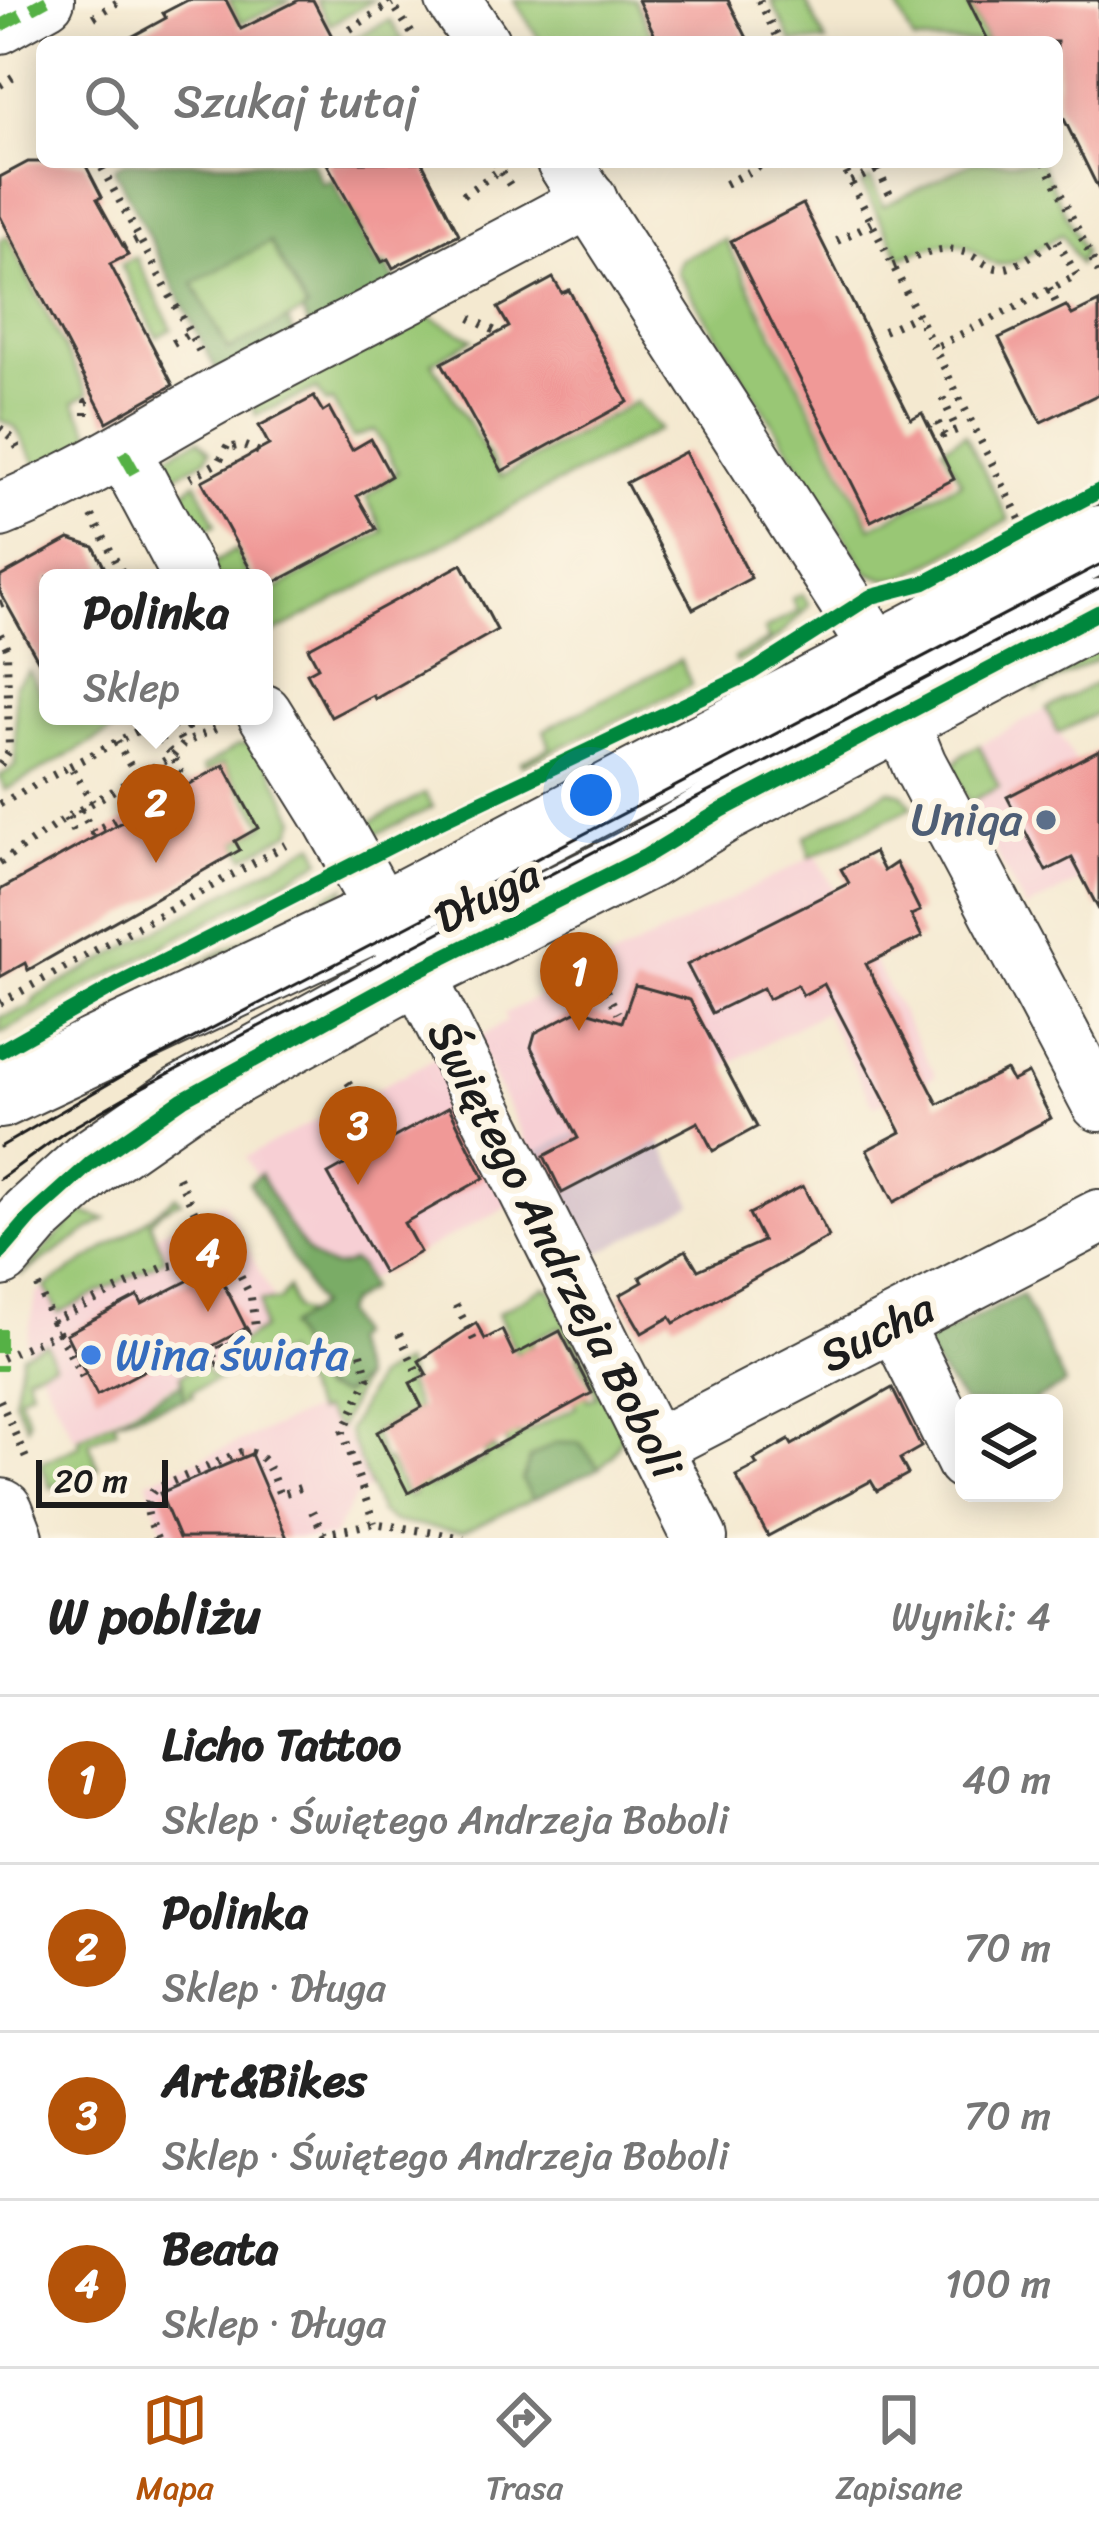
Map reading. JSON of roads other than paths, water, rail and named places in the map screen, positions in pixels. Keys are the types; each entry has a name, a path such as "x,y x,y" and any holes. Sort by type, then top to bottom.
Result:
{"street":[{"path":"0,26 47,0"},
{"path":"453,0 478,36"},
{"path":"0,510 123,452 577,181 851,608 919,764 1099,1104"},
{"path":"136,475 186,569"},
{"name":"Długa","path":"0,1095 384,914 1099,539"},
{"name":"Długa","path":"18,1266 31,1217 92,1162 183,1099 416,971 646,856 722,810 1099,612"},
{"name":"Świętego Andrzeja Boboli","path":"272,725 416,971 700,1538"},
{"name":"Sucha","path":"654,1447 1099,1217"},
{"path":"895,1323 955,1444"},
{"path":"0,1512 10,1538"}],"tram line":[{"path":"0,1147 134,1069 1099,565"},
{"path":"0,1179 65,1132 143,1087 1099,588"}],"place":[{"name":"Uniqa","path":"1046,820"},
{"name":"Polinka","path":"156,863"},
{"name":"Licho Tattoo","path":"579,1031"},
{"name":"Art&Bikes","path":"358,1185"},
{"name":"Beata","path":"208,1312"},
{"name":"Wina świata","path":"91,1355"}]}
